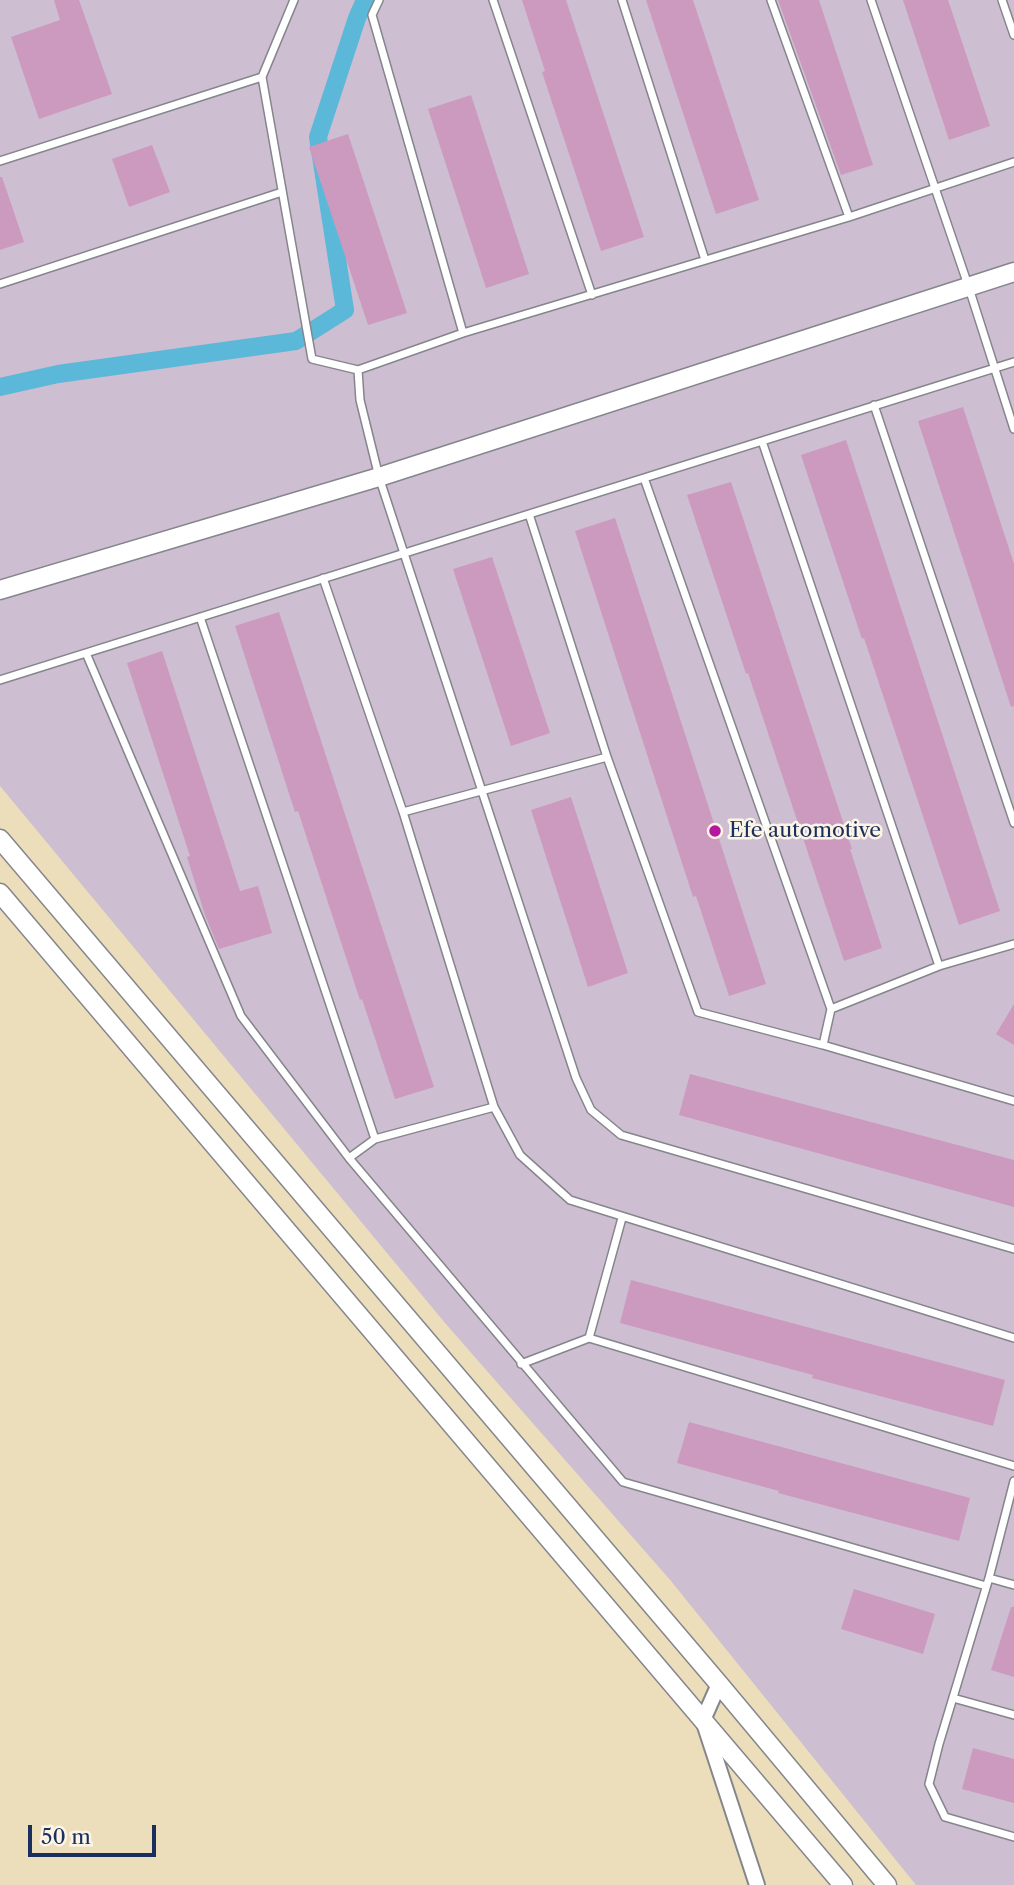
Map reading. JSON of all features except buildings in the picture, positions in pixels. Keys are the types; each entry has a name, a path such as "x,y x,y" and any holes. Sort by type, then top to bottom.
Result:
{"street":[{"path":"0,590 379,477 1014,272"},
{"path":"0,839 887,1885"},
{"path":"0,893 843,1885"},
{"path":"719,1684 703,1720 757,1885"}],"lane":[{"path":"294,0 262,77 312,359 358,370 463,333 849,216 1014,162"},
{"path":"379,0 372,15 463,333"},
{"path":"493,0 592,295"},
{"path":"622,0 705,260"},
{"path":"771,0 849,216"},
{"path":"871,0 1014,429"},
{"path":"1002,0 1014,36"},
{"path":"0,161 262,77"},
{"path":"0,284 282,192"},
{"path":"0,680 1014,362"},
{"path":"358,370 360,400 379,477 576,1078 591,1110 621,1135 1014,1249"},
{"path":"874,405 1014,823"},
{"path":"762,441 939,967"},
{"path":"644,478 831,1009 823,1045"},
{"path":"529,514 607,757 698,1012 823,1045 1014,1101"},
{"path":"323,578 403,812 494,1107 520,1155 570,1200 1014,1338"},
{"path":"200,617 374,1139"},
{"path":"86,653 242,1016 349,1158 622,1482 988,1582 1014,1585"},
{"path":"403,812 607,757"},
{"path":"831,1009 939,967 1014,944"},
{"path":"349,1158 374,1139 494,1107"},
{"path":"589,1338 622,1217"},
{"path":"521,1364 589,1338 1014,1466"},
{"path":"1014,1481 988,1582 929,1784 944,1817 1014,1837"},
{"path":"953,1698 1014,1715"}],"shaded area":[{"path":"0,0 1014,0 1014,1885 916,1885 671,1581 445,1323 0,786"}],"waterway":[{"path":"0,387 58,374 296,341 345,310 318,137 365,0"}],"place":[{"name":"Efe automotive","path":"715,831"}]}
